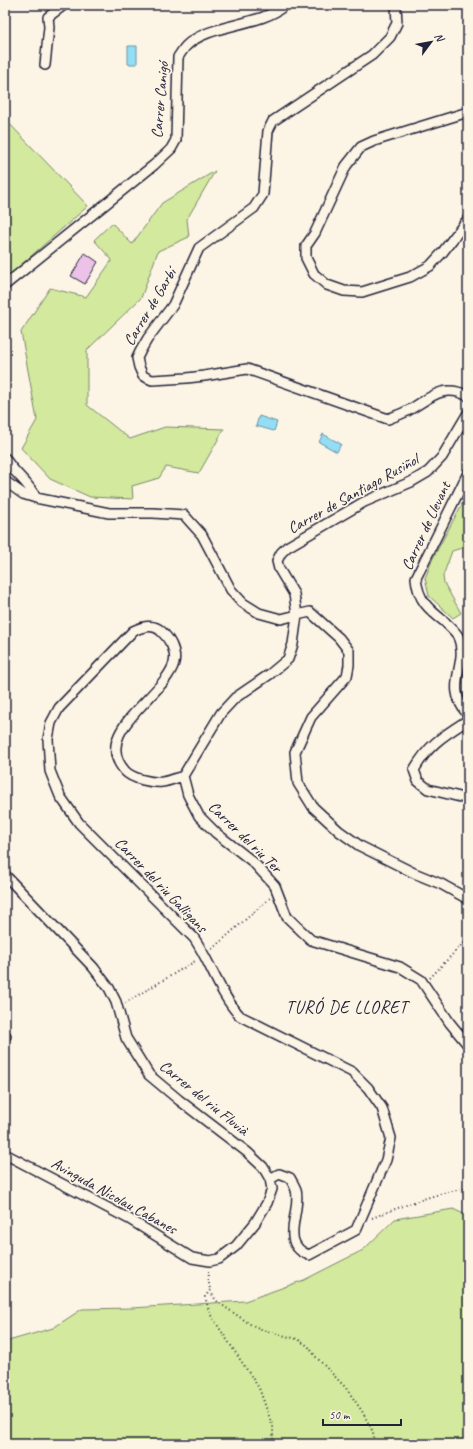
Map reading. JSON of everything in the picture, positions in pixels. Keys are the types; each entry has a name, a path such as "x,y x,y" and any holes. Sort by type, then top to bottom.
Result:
{"street":[{"path":"45,65 49,27 48,17 64,5"},
{"name":"Carrer Canigó","path":"5,285 148,170 171,149 176,140 178,57 186,46 204,35 264,16 281,9 286,5"},
{"name":"Carrer de Garbí","path":"396,5 397,23 390,37 372,55 273,121 268,131 263,194 254,208 200,248 173,305 148,338 137,358 143,376 152,380 204,376 247,369 388,419 407,411 445,390 459,391 468,396"},
{"path":"468,112 374,141 361,147 346,166 315,233 306,246 306,258 314,274 327,285 344,291 362,292 410,277 430,266 468,219"},
{"name":"Carrer de Santiago Rusiñol","path":"297,615 294,594 278,569 277,561 281,553 287,547 364,502 411,482 428,472 442,457 468,413"},
{"path":"5,458 9,465 29,485 36,498"},
{"name":"Carrer de Llevant","path":"468,473 416,578 417,588 421,600 457,635 462,653 456,685 457,697 468,715"},
{"path":"5,481 23,494 36,498 109,513 184,515 202,535 231,590 243,603 259,613 281,619 310,612 339,638 349,651 350,665 347,676 311,716 295,752 298,783 313,807 339,831 360,846 414,873 441,884 468,900"},
{"path":"183,776 221,713 235,698 270,674 288,659 293,644 297,615"},
{"name":"Carrer del riu Galligans","path":"183,776 162,782 141,780 126,773 116,760 116,745 122,729 167,677 174,662 174,651 168,638 158,628 143,626 133,631 59,708 51,723 48,739 50,770 60,796 79,823 194,938 230,1005 240,1016 352,1072 368,1088 382,1108 391,1138 386,1160 356,1230 309,1255 302,1253 293,1239 292,1227 296,1204 296,1190 290,1178 279,1174 270,1178"},
{"path":"468,720 436,741 422,756 414,770 418,781 428,790 468,799"},
{"name":"Carrer del riu Ter","path":"183,776 188,795 199,816 216,834 253,862 275,886 288,917 311,940 400,967 421,980 450,1023 468,1044"},
{"name":"Carrer del riu Fluvià","path":"5,875 94,968 109,988 117,1007 126,1038 149,1075 247,1152 263,1167 270,1178"},
{"name":"Avinguda Nicolau Cabanes","path":"5,1154 129,1219 192,1258 210,1261"},
{"path":"210,1261 219,1259 236,1246 255,1223 267,1203 272,1189 270,1178"}],"path":[{"path":"117,1007 204,955 277,892"},
{"path":"424,985 468,938"},
{"path":"359,1223 449,1190 468,1188"},
{"path":"210,1261 208,1285 215,1299 246,1322 263,1330 297,1339 308,1346 316,1357 349,1391 372,1427 374,1444"},
{"path":"210,1290 205,1297 208,1310 259,1388 273,1427 273,1444"}],"green space":[{"path":"5,119 88,206 5,279"},
{"path":"215,171 187,219 189,237 158,251 141,298 87,350 87,405 130,439 165,427 224,429 199,473 166,467 159,478 132,486 133,499 90,497 50,479 21,448 37,420 21,332 50,288 86,297 112,260 94,240 112,223 132,244 162,203"},
{"path":"468,493 468,546 452,551 443,576 444,583 461,613 453,618 429,596 425,578 433,558"},
{"path":"453,1209 468,1216 468,1444 5,1444 5,1342 53,1328 82,1309 132,1308 245,1301 304,1280 363,1250 395,1219"}],"water":[{"path":"128,46 137,46 137,64 128,64"},
{"path":"259,416 277,422 274,431 256,426"},
{"path":"323,434 341,444 337,452 319,442"}],"building":[{"path":"85,253 98,262 85,284 71,276"}],"district":[{"name":"TURÓ DE LLORET","path":"347,1007"}]}
